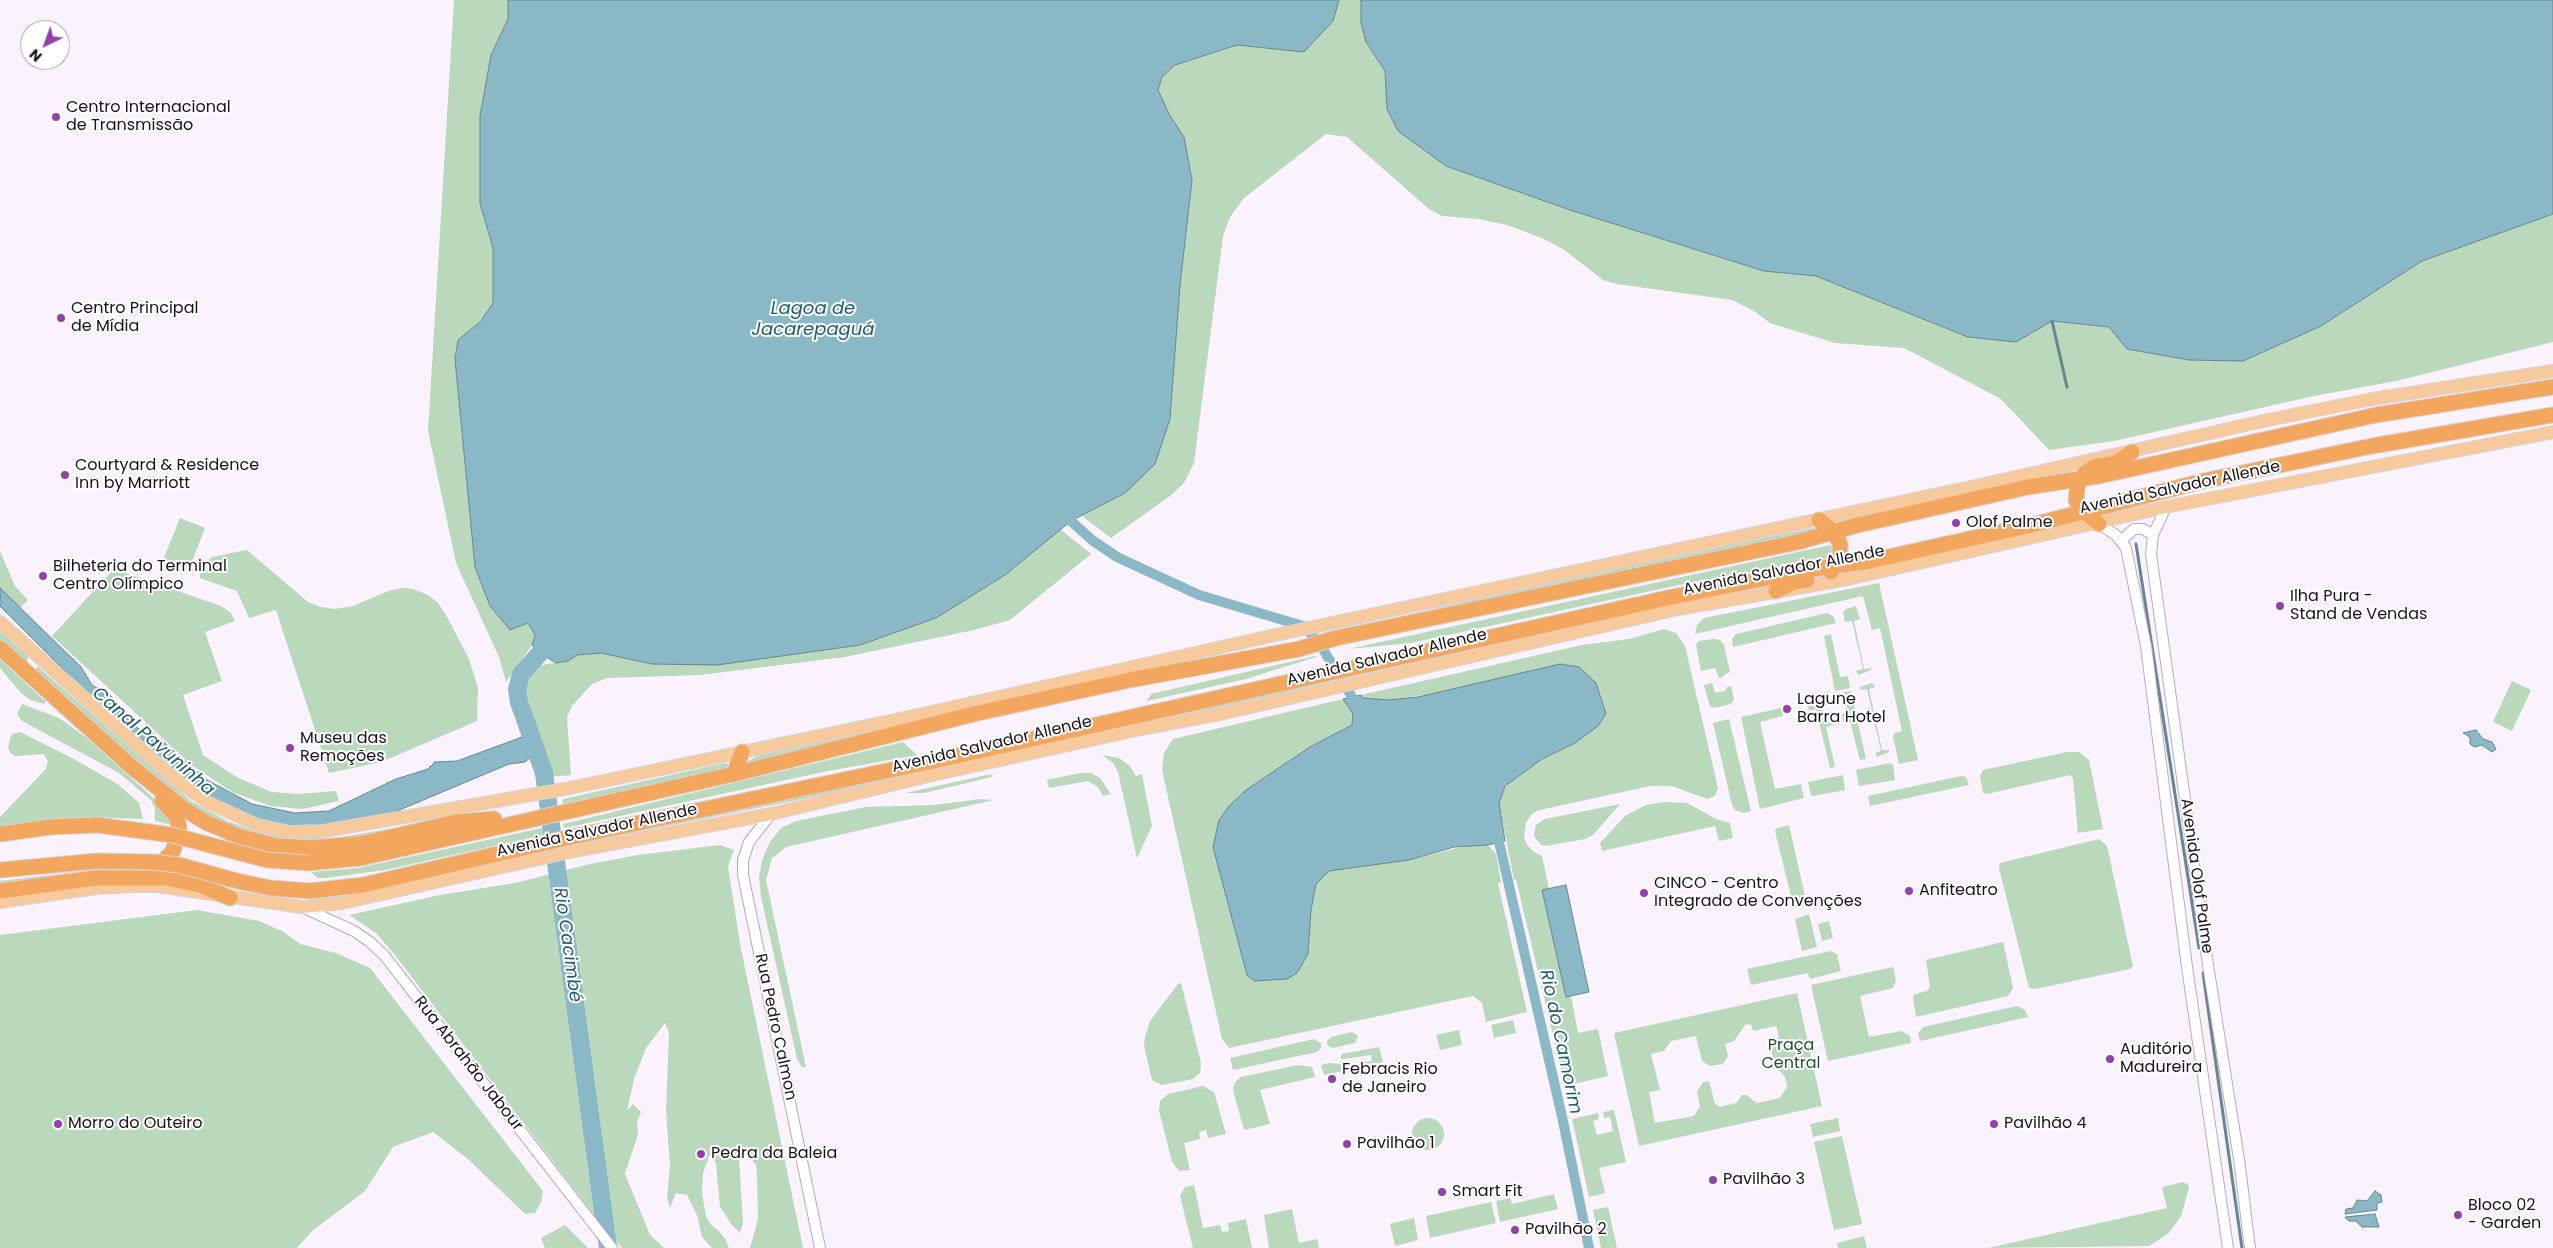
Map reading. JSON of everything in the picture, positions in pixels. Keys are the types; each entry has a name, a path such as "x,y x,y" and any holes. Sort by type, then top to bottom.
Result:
{"highway":[{"name":"Avenida Salvador Allende","path":"0,834 97,825 172,835 267,860 308,863 360,858 734,774 988,711 1130,680 1299,649 1336,638 1798,542 2028,487 2081,478 2376,415 2553,387"},
{"name":"Avenida Salvador Allende","path":"0,870 97,862 153,862 179,865 271,888 310,890 362,885 544,843 572,844 929,762 1324,682 1352,668 1672,597 1837,565 1870,561 2084,512 2202,480 2372,446 2553,415"},
{"path":"2099,524 2084,512 2076,500 2076,491 2081,478 2094,466 2116,463 2132,452"},
{"path":"1776,591 1793,582 1823,577 1837,565 1841,549 1834,532 1820,520"},
{"path":"0,648 139,773 184,809 206,823 238,836 277,846 313,848 365,843 456,822 543,816"},
{"path":"734,774 742,752"},
{"path":"95,878 121,870 159,868 176,845 179,827 176,816 149,789 139,773"},
{"path":"0,891 95,878 166,878 200,885 230,898"}],"main road":[{"path":"0,622 177,781 229,814 257,825 282,830 324,831 565,789 742,752 2372,399 2553,372"},
{"name":"Avenida Salvador Allende","path":"0,902 96,888 157,886 302,907 342,903 547,858 572,844 771,814 1324,682 1356,683 1678,609 1848,579 2099,524 2166,507 2553,432"}],"street":[{"name":"Avenida Olof Palme","path":"2166,507 2153,535 2151,554 2167,676 2239,1158 2250,1248"},
{"path":"2099,524 2122,540 2134,529 2143,529 2153,535"},
{"name":"Avenida Olof Palme","path":"2122,540 2126,548 2146,646 2187,967 2228,1248"},
{"name":"Rua Pedro Calmon","path":"771,814 749,842 743,860 742,875 820,1248"},
{"name":"Rua Abrahão Jabour","path":"302,907 354,932 370,942 384,955 612,1248"}],"green space":[{"path":"454,0 508,0 508,19 491,55 480,203 493,248 493,303 481,321 458,340 455,359 475,567 490,606 510,630 528,623 535,635 532,645 506,682 499,657 456,563 428,431"},
{"path":"1339,0 1361,0 1361,22 1366,41 1385,71 1387,109 1446,166 1570,210 1764,271 1816,276 1968,337 2016,342 2052,321 2109,327 2321,326 2422,261 2553,214 2553,342 2396,381 2314,396 2114,441 2049,450 2001,399 1904,348 1835,343 1770,323 1754,311 1732,300 1617,284 1603,280 1563,249 1544,239 1507,225 1478,219 1442,216 1429,209 1347,137 1326,134 1244,198 1230,217 1223,236 1194,463 1184,483 1170,496 1111,538 1082,516 1125,493 1180,285 1192,180 1184,137 1169,114 1158,90 1162,77 1175,65 1237,45 1304,52 1333,21"},
{"path":"180,518 205,528 189,569 163,560"},
{"path":"1813,528 1817,531 1342,630 1567,578"},
{"path":"1060,529 1091,554 1010,620 974,630 845,657 700,675 607,678 592,684 572,706 567,717 571,775 549,777 525,689 529,674 542,665 568,661 576,655 601,653 652,664 860,645 936,618 1005,575"},
{"path":"1830,545 1832,547 1831,557 1679,585 1411,643 1348,649"},
{"path":"247,550 308,602 321,607 335,609 353,606 388,591 401,588 413,589 428,595 438,603 446,615 469,659 478,688 477,721 381,762 329,773 276,610 249,618 237,591 200,578 200,567 212,557"},
{"path":"0,551 15,586 28,600 20,608 0,588"},
{"path":"114,569 221,606 231,613 235,621 205,632 222,681 183,695 203,755 238,778 272,792 298,794 336,791 339,801 302,809 270,806 232,792 193,766 52,636"},
{"path":"1879,583 1918,760 1899,764 1893,737 1895,733 1902,731 1880,628 1872,630 1863,596 1695,634 1697,625 1704,618"},
{"path":"1856,606 1860,619 1854,621 1864,669 1871,668 1871,670 1858,675 1856,671 1863,669 1852,621 1845,622 1843,612"},
{"path":"1827,613 1833,616 1836,623 1733,647 1732,639 1736,634"},
{"path":"1664,629 1676,633 1685,646 1718,788 1715,796 1707,799 1672,786 1650,786 1540,810 1533,813 1526,822 1524,837 1527,845 1534,852 1542,856 1549,889 1542,890 1566,997 1571,996 1578,1033 1598,1029 1608,1076 1565,1086 1516,879 1514,880 1499,803 1501,792 1514,777 1542,759 1575,743 1433,694 1389,700 1362,698 1361,695 1582,645 1629,639"},
{"path":"0,631 28,656 27,663 0,640"},
{"path":"1831,634 1840,677 1848,676 1850,688 1835,691 1824,636"},
{"path":"1720,640 1724,645 1730,672 1719,678 1715,668 1701,671 1696,644 1699,641"},
{"path":"1315,656 1246,679 1147,701 1151,694"},
{"path":"0,659 45,701 45,704 30,700 21,693 0,668"},
{"path":"37,666 191,801 227,821 249,829 287,837 336,838 496,810 497,812 337,842 287,843 225,826 169,791 36,671"},
{"path":"1330,678 1331,683 817,796 573,845 1140,723 1251,694"},
{"path":"2512,681 2531,690 2512,731 2493,722"},
{"path":"1712,683 1715,693 1725,691 1727,687 1731,686 1734,699 1731,704 1714,708 1710,706 1704,685"},
{"path":"1872,683 1875,687 1869,689 1882,750 1889,750 1889,752 1877,757 1875,753 1881,751 1867,689 1860,690 1860,687"},
{"path":"1851,691 1866,759 1860,760 1850,721 1843,722 1842,714 1848,711 1844,692"},
{"path":"1343,699 1353,714 1352,725 1310,747 1246,790 1229,806 1219,820 1297,973 1308,954 1311,910 1316,884 1329,871 1409,860 1469,845 1488,845 1496,854 1501,882 1498,883 1527,1012 1486,1022 1482,1003 1473,996 1229,1048 1222,1039 1164,779 1162,768 1164,753 1173,739"},
{"path":"1820,699 1826,723 1833,725 1826,727 1835,767 1830,768 1816,709 1809,711 1807,702"},
{"path":"22,704 59,718 87,738 160,804 172,825 155,821 155,809 151,800 119,773 22,721 17,714"},
{"path":"1781,708 1783,716 1760,722 1775,789 1801,784 1804,798 1760,809 1741,717"},
{"path":"1729,719 1751,811 1744,813 1735,810 1732,805 1713,723"},
{"path":"897,725 900,727 744,764 757,756"},
{"path":"20,732 74,759 119,785 139,803 143,819 90,817 0,828 0,817 45,770 48,762 44,754 16,756 11,754 8,748 12,734"},
{"path":"903,742 917,755 823,772 565,828 563,824"},
{"path":"2067,752 2079,752 2089,760 2103,829 2078,833 2073,778 2070,775 1987,794 1983,793 1980,776 1983,770"},
{"path":"1102,755 1119,758 1130,766 1136,776 1142,774 1152,826 1137,858 1118,772 1113,763"},
{"path":"725,763 728,764 729,769 562,807 563,799"},
{"path":"1890,763 1893,765 1895,780 1859,786 1856,770"},
{"path":"1080,773 1091,773 1100,778 1111,794 1103,796 1098,787 1088,781 1049,788 1047,780"},
{"path":"991,774 992,777 924,793 906,793"},
{"path":"1843,775 1845,790 1811,795 1808,782"},
{"path":"1961,776 1966,777 1969,785 1870,806 1868,796"},
{"path":"981,799 994,800 786,847 772,858 766,880 806,1067 802,1067 797,1059 761,897 759,878 762,860 770,842 781,828 796,821 866,807 934,805"},
{"path":"1664,802 1687,803 1716,819 1730,823 1733,838 1719,841 1715,826 1602,851 1600,843 1625,816 1646,805"},
{"path":"1620,804 1593,835 1585,839 1546,846 1541,845 1534,836 1536,825 1545,819"},
{"path":"1789,825 1807,905 1794,908 1775,831 1777,828"},
{"path":"542,828 543,835 385,870 326,878 317,878 311,872 358,868"},
{"path":"2099,839 2107,846 2133,966 2130,969 2035,989 2029,988 1999,868 2000,863"},
{"path":"720,845 734,850 728,866 740,944 803,1248 750,1248 758,1219 757,1176 756,1165 745,1151 739,1159 743,1223 740,1233 720,1207 716,1163 710,1154 703,1173 702,1194 706,1216 711,1225 726,1240 729,1248 712,1248 702,1237 697,1215 687,1195 676,1193 670,1208 667,1198 670,1165 666,1111 669,1033 665,1023 646,1048 634,1079 627,1111 633,1104 641,1112 637,1122 638,1134 625,1174 650,1235 664,1248 622,1248 611,1237 394,954 376,933 349,915 440,895 515,883 590,864 638,855"},
{"path":"134,865 133,867 0,884 0,881"},
{"path":"197,910 259,921 282,931 300,944 336,953 370,968 543,1191 541,1202 535,1213 525,1214 469,1160 433,1132 393,1147 365,1191 312,1231 297,1248 0,1248 0,935"},
{"path":"1809,914 1817,947 1802,951 1795,919"},
{"path":"1829,921 1833,938 1822,941 1818,924"},
{"path":"2003,942 2013,988 2008,996 1916,1017 1913,997 1915,994 1927,991 1930,987 1926,960"},
{"path":"1831,951 1837,954 1841,971 1810,979 1808,973 1751,985 1747,969"},
{"path":"1893,967 1896,981 1893,988 1860,996 1869,1037 1901,1031 1910,1036 1911,1043 1828,1061 1811,985"},
{"path":"1181,983 1201,1063 1200,1073 1193,1079 1162,1085 1153,1081 1151,1076 1144,1046 1145,1037 1150,1021 1178,984"},
{"name":"Praça Central","path":"1797,993 1822,1106 1639,1146 1614,1033","holes":["1751,1024 1753,1031 1776,1026 1779,1036 1771,1049 1775,1066 1785,1077 1787,1087 1780,1098 1757,1103 1746,1095 1742,1095 1736,1103 1720,1107 1715,1104 1709,1081 1703,1082 1697,1092 1700,1106 1694,1116 1655,1123 1649,1092 1660,1090 1651,1054 1664,1051 1671,1041 1696,1036 1702,1061 1710,1066 1723,1064 1728,1056 1725,1044 1734,1041 1745,1025"]},
{"path":"2017,1006 2025,1010 2028,1017 1920,1041 1918,1033 1923,1027"},
{"path":"1513,1020 1516,1033 1494,1038 1491,1025"},
{"path":"1459,1030 1462,1045 1440,1050 1436,1035"},
{"path":"1352,1032 1358,1036 1355,1043 1333,1048 1328,1046 1327,1041 1331,1037"},
{"path":"1314,1039 1321,1043 1321,1048 1317,1052 1233,1070 1230,1058"},
{"path":"1379,1047 1383,1062 1324,1075 1321,1065 1329,1063 1351,1065 1372,1061 1371,1055 1343,1059 1340,1058 1342,1054"},
{"path":"1298,1065 1312,1067 1315,1077 1260,1090 1270,1124 1244,1130 1233,1088 1236,1081 1241,1077"},
{"path":"1203,1086 1214,1092 1226,1134 1208,1138 1206,1130 1199,1132 1200,1139 1184,1143 1190,1170 1179,1171 1172,1162 1159,1111 1160,1101 1168,1094"},
{"path":"1614,1110 1626,1162 1599,1168 1605,1193 1589,1197 1572,1119 1598,1113 1599,1119 1593,1121 1597,1135 1613,1131 1610,1117 1604,1118 1603,1112"},
{"path":"1428,1118 1434,1119 1439,1123 1443,1128 1443,1140 1439,1145 1434,1149 1428,1150 1422,1149 1417,1145 1413,1140 1412,1134 1413,1128 1417,1123 1422,1119"},
{"path":"1838,1118 1840,1131 1813,1137 1810,1124"},
{"path":"1842,1136 1862,1224 1834,1230 1814,1142"},
{"path":"2183,1182 2189,1185 2189,1188 2181,1216 2169,1233 2149,1246 1988,1248 2167,1208 2162,1187"},
{"path":"1194,1185 1203,1228 1220,1225 1222,1232 1229,1231 1228,1223 1246,1219 1252,1248 1193,1248 1180,1196 1185,1187"},
{"path":"1554,1194 1558,1209 1500,1222 1496,1201 1510,1198 1512,1204"},
{"path":"1491,1202 1496,1223 1430,1238 1426,1216"},
{"path":"1608,1207 1617,1248 1601,1248 1593,1210"},
{"path":"1292,1209 1299,1243 1317,1239 1319,1248 1269,1248 1264,1215"},
{"path":"1414,1218 1418,1240 1395,1246 1390,1224"},
{"path":"565,1225 588,1248 545,1248 541,1238"},
{"path":"1864,1236 1867,1248 1838,1248 1837,1243"}],"water":[{"name":"Lagoa de Jacarepaguá","path":"508,0 1339,0 1333,21 1304,52 1237,45 1175,65 1162,77 1158,90 1169,114 1184,137 1192,180 1180,285 1170,419 1155,464 1125,493 1071,521 1005,575 936,618 860,645 717,665 652,664 601,653 577,655 568,661 556,663 540,653 532,645 535,635 528,623 510,630 490,606 475,567 455,359 458,340 481,321 493,303 493,248 480,203 480,116 491,55 508,19"},
{"path":"1361,0 2553,0 2553,214 2422,261 2321,326 2243,361 2189,360 2127,349 2109,327 2052,321 2016,342 1968,337 1816,276 1764,271 1570,210 1446,166 1398,131 1387,109 1385,71 1366,42 1361,22"},
{"name":"Canal Pavuninha","path":"0,588 81,667 92,685 111,696 121,713 140,730 151,731 207,780 252,804 295,813 329,811 396,779 428,769 435,762 457,761 525,736 533,755 525,762 509,764 397,811 323,830 277,828 200,795 122,728 0,606"},
{"path":"1560,664 1579,667 1596,683 1606,714 1598,726 1575,743 1542,759 1505,786 1499,803 1505,841 1488,845 1454,847 1409,860 1329,871 1316,884 1311,910 1308,954 1297,973 1287,979 1254,981 1247,975 1213,847 1219,820 1229,806 1246,790 1310,747 1352,725 1353,714 1343,699 1361,695 1362,698 1389,700 1418,697"},
{"path":"2476,730 2483,739 2492,742 2496,749 2492,752 2482,745 2474,747 2470,744 2470,737 2463,733"},
{"path":"1566,885 1589,992 1566,997 1542,890"},
{"path":"2375,1191 2381,1195 2382,1202 2377,1203 2377,1210 2345,1214 2346,1209 2353,1208 2357,1200 2367,1201"},
{"path":"2375,1214 2379,1227 2362,1227 2356,1221 2349,1221 2345,1217"}],"waterway":[{"path":"2052,321 2067,387"},
{"path":"1071,521 1092,540 1117,557 1199,595 1303,626 1318,641 1352,697"},
{"path":"2136,544 2199,948"},
{"name":"Rio Cacimbé","path":"540,653 521,674 517,689 519,702 544,773 608,1248"},
{"name":"Rio do Camorim","path":"1499,842 1563,1121 1589,1248"},
{"path":"2203,973 2242,1248"}],"place":[{"name":"Centro Internacional de Transmissão","path":"56,117"},
{"name":"Centro Principal de Mídia","path":"61,318"},
{"name":"Courtyard & Residence Inn by Marriott","path":"65,475"},
{"name":"Olof Palme","path":"1956,523"},
{"name":"Bilheteria do Terminal Centro Olímpico","path":"43,576"},
{"name":"Ilha Pura - Stand de Vendas","path":"2280,606"},
{"name":"Lagune Barra Hotel","path":"1787,709"},
{"name":"Museu das Remoções","path":"290,748"},
{"name":"Anfiteatro","path":"1909,891"},
{"name":"CINCO - Centro Integrado de Convenções","path":"1644,893"},
{"name":"Auditório Madureira","path":"2110,1059"},
{"name":"Febracis Rio de Janeiro","path":"1332,1079"},
{"name":"Morro do Outeiro","path":"58,1124"},
{"name":"Pavilhão 4","path":"1994,1124"},
{"name":"Pavilhão 1","path":"1347,1144"},
{"name":"Pedra da Baleia","path":"701,1154"},
{"name":"Pavilhão 3","path":"1713,1180"},
{"name":"Smart Fit","path":"1442,1192"},
{"name":"Bloco 02 - Garden","path":"2458,1215"},
{"name":"Pavilhão 2","path":"1515,1230"}]}
